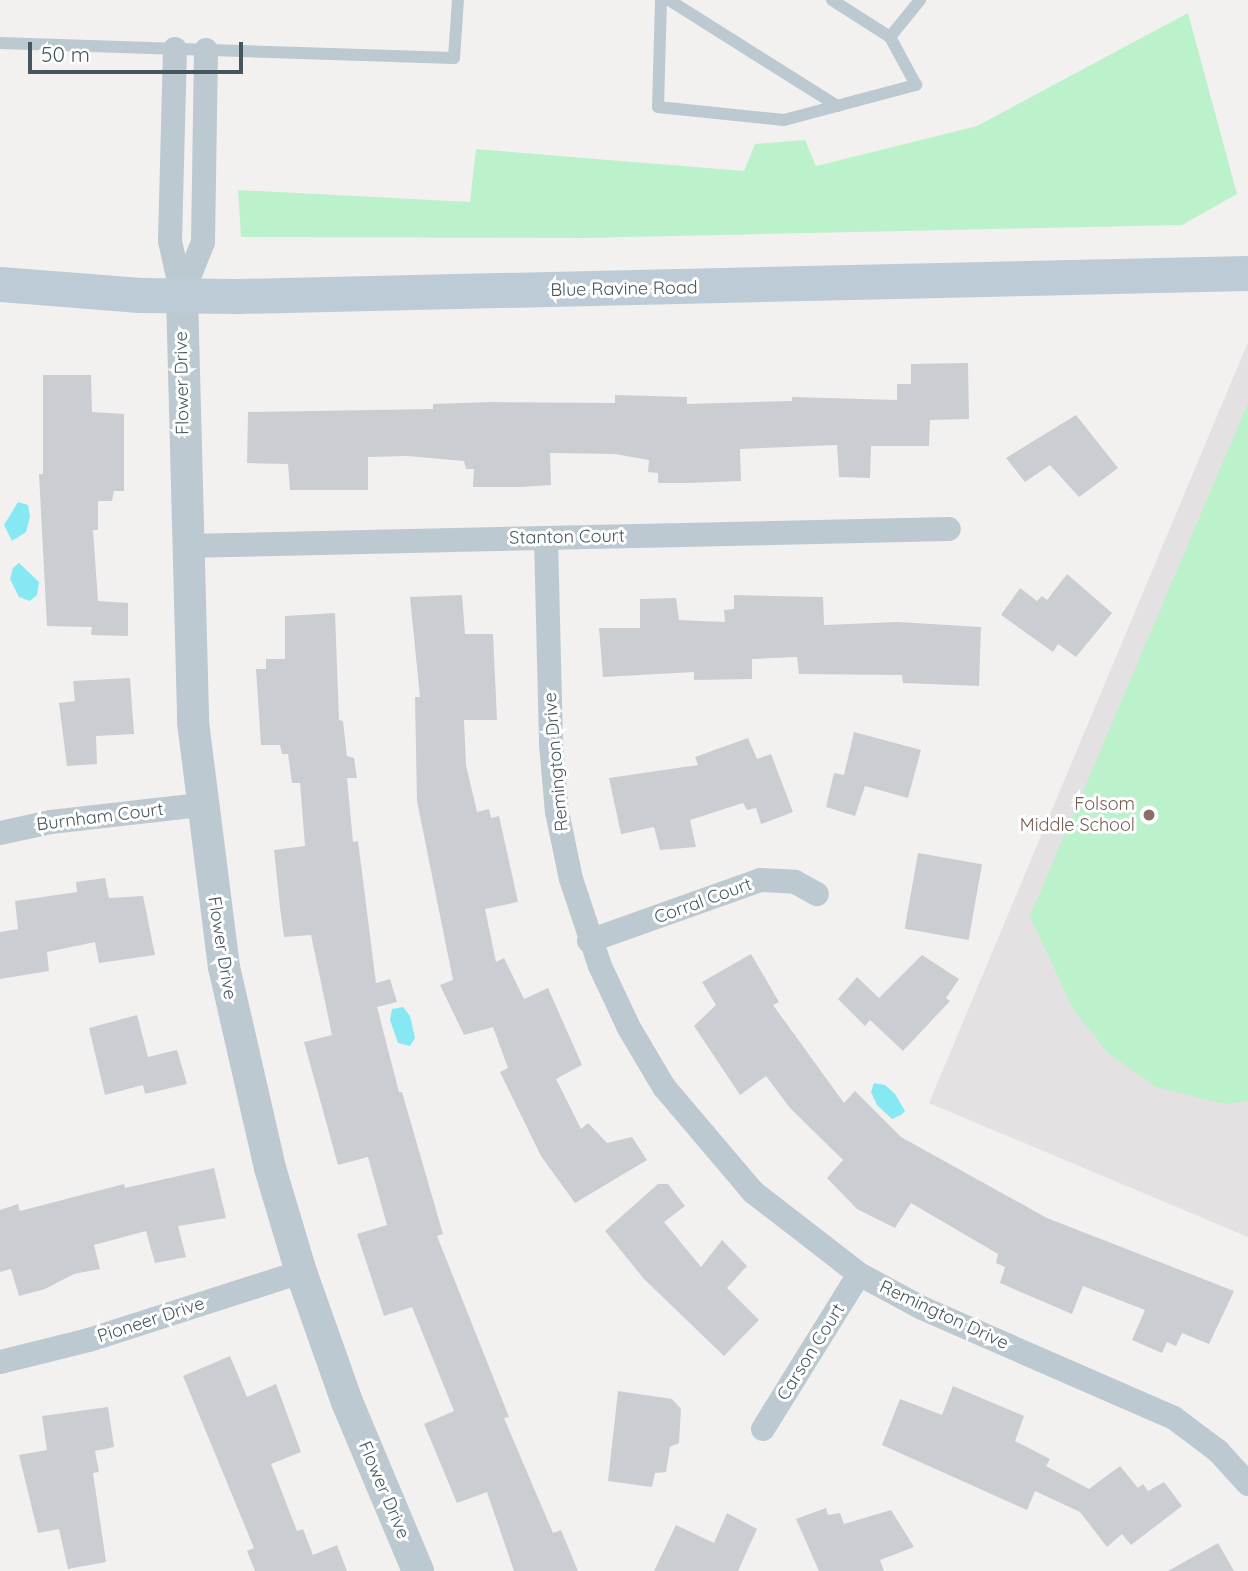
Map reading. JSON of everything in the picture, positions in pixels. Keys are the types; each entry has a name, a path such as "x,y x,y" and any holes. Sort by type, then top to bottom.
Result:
{"main road":[{"name":"Blue Ravine Road","path":"0,284 182,295 1248,273"}],"street":[{"name":"Flower Drive","path":"175,49 170,241 182,295 185,546 200,805 240,1048 301,1272 347,1402 418,1571"},
{"name":"Flower Drive","path":"182,295 203,242 206,50"},
{"name":"Stanton Court","path":"185,546 949,529"},
{"name":"Remington Drive","path":"546,538 551,744 557,812 589,941 629,1028 664,1087 706,1142 753,1192 859,1274 922,1308 1174,1418 1218,1451 1248,1483"},
{"name":"Burnham Court","path":"0,833 51,821 200,805"},
{"name":"Corral Court","path":"589,941 761,880 796,882 817,894"},
{"name":"Pioneer Drive","path":"0,1362 89,1340 301,1272"},
{"name":"Carson Court","path":"763,1429 859,1274"}],"lane":[{"path":"0,43 454,58 458,0"},
{"path":"661,0 658,107 784,120 916,85 890,37 832,0"},
{"path":"669,0 837,106"},
{"path":"890,37 920,0"}],"shaded area":[{"name":"Folsom Middle School","path":"1248,342 1248,1237 929,1103"}],"green space":[{"path":"1188,13 1237,194 1182,225 582,238 241,237 238,190 470,202 476,149 744,171 755,144 805,140 816,166 977,126"},
{"name":"Folsom Middle School","path":"1248,403 1248,1101 1225,1104 1156,1087 1108,1053 1074,1011 1030,916"}],"water":[{"path":"18,502 28,505 30,517 26,532 12,541 4,525"},
{"path":"19,563 39,582 37,595 30,601 19,597 10,579 13,568"},
{"path":"403,1007 410,1016 415,1038 410,1046 398,1043 390,1020 392,1009"},
{"path":"874,1083 885,1085 895,1094 905,1111 901,1115 892,1119 877,1105 871,1092"}],"building":[{"path":"968,363 969,419 930,420 929,446 871,446 870,478 839,477 837,445 740,449 741,481 688,483 658,483 658,473 648,472 649,460 615,454 550,453 551,485 521,487 473,487 474,469 466,469 464,461 407,456 368,457 368,490 290,490 288,464 247,463 248,412 433,409 433,404 491,402 615,403 615,395 687,397 687,404 792,401 792,397 897,400 897,384 911,384 911,364"},
{"path":"43,375 91,375 92,412 124,414 124,491 114,491 112,501 98,501 98,530 93,530 98,601 128,603 128,636 91,635 92,627 47,626 39,474 43,474"},
{"path":"1076,415 1118,468 1079,497 1050,465 1025,482 1006,458"},
{"path":"1067,574 1112,613 1076,657 1058,644 1053,652 1001,615 1020,588 1037,601 1042,596 1047,600"},
{"path":"462,595 465,634 493,634 497,720 464,720 466,765 477,812 489,809 491,818 499,816 518,902 485,909 496,962 504,958 524,999 548,988 582,1065 556,1079 581,1129 588,1123 607,1143 632,1137 647,1160 575,1203 541,1156 500,1072 508,1068 493,1027 464,1035 440,985 453,980 417,801 415,697 420,697 410,597"},
{"path":"734,595 823,597 824,625 898,622 981,627 979,686 903,683 902,675 799,674 797,657 752,659 752,679 694,680 694,672 603,677 599,628 640,628 640,599 676,598 679,620 725,622 724,610 734,609"},
{"path":"335,613 339,720 343,721 347,756 354,758 357,778 347,778 353,842 358,841 376,983 390,979 397,1002 377,1007 399,1092 402,1092 443,1234 437,1236 509,1417 504,1418 553,1533 561,1530 578,1571 514,1571 487,1492 457,1503 424,1424 454,1411 412,1307 384,1316 357,1234 387,1225 368,1157 338,1165 304,1042 332,1035 311,935 284,937 280,908 274,850 305,846 300,783 292,783 288,754 282,754 280,745 261,745 256,669 266,669 266,659 285,659 285,616"},
{"path":"130,678 134,734 96,736 97,764 67,766 59,703 75,701 73,681"},
{"path":"854,732 921,750 908,798 865,786 855,816 826,807 834,773 844,775"},
{"path":"748,738 757,759 771,754 793,812 761,824 756,808 747,810 743,803 690,820 696,847 660,850 654,827 621,834 609,778 698,765 695,757"},
{"path":"918,853 982,864 969,940 905,929"},
{"path":"105,878 109,898 143,896 155,955 99,963 95,942 47,952 49,971 0,979 0,932 18,929 15,901 77,892 76,882"},
{"path":"751,954 779,1002 773,1005 844,1103 855,1091 901,1137 1047,1218 1234,1291 1209,1344 1182,1333 1176,1346 1167,1342 1162,1353 1132,1340 1145,1310 1083,1286 1072,1314 1000,1283 1005,1267 996,1263 998,1254 911,1203 895,1228 857,1209 827,1178 843,1160 790,1108 766,1076 740,1095 694,1026 716,1005 702,982"},
{"path":"922,955 959,979 946,998 950,1001 903,1051 870,1020 865,1026 838,999 857,977 879,998"},
{"path":"137,1015 148,1057 177,1050 187,1084 145,1094 143,1085 105,1095 89,1028"},
{"path":"214,1168 226,1218 178,1226 186,1257 155,1263 146,1231 94,1245 100,1269 74,1274 45,1289 19,1296 11,1269 0,1272 0,1210 18,1204 20,1211 124,1184 125,1188"},
{"path":"658,1184 668,1184 685,1206 664,1222 701,1267 722,1240 747,1266 727,1288 759,1320 724,1356 644,1279 605,1231"},
{"path":"230,1356 247,1397 276,1384 301,1452 271,1464 297,1531 303,1529 313,1555 337,1545 347,1571 255,1571 247,1551 254,1548 183,1376"},
{"path":"953,1386 1024,1416 1015,1441 1050,1459 1046,1466 1089,1489 1120,1466 1138,1488 1143,1484 1148,1491 1164,1482 1182,1506 1131,1545 1122,1534 1107,1547 1080,1512 1035,1491 1027,1510 882,1445 900,1399 942,1415"},
{"path":"618,1391 672,1399 681,1409 679,1443 670,1447 666,1472 655,1473 652,1487 608,1481"},
{"path":"108,1407 114,1447 95,1451 99,1472 93,1473 106,1562 68,1569 59,1529 38,1533 19,1455 47,1450 42,1416"},
{"path":"826,1508 828,1515 840,1513 844,1524 891,1510 914,1547 880,1560 884,1571 819,1571 796,1519"},
{"path":"727,1513 757,1529 738,1571 654,1571 676,1525 714,1543"},
{"path":"1218,1543 1234,1571 1168,1571"}],"place":[{"name":"Folsom Middle School","path":"1149,815"}]}
